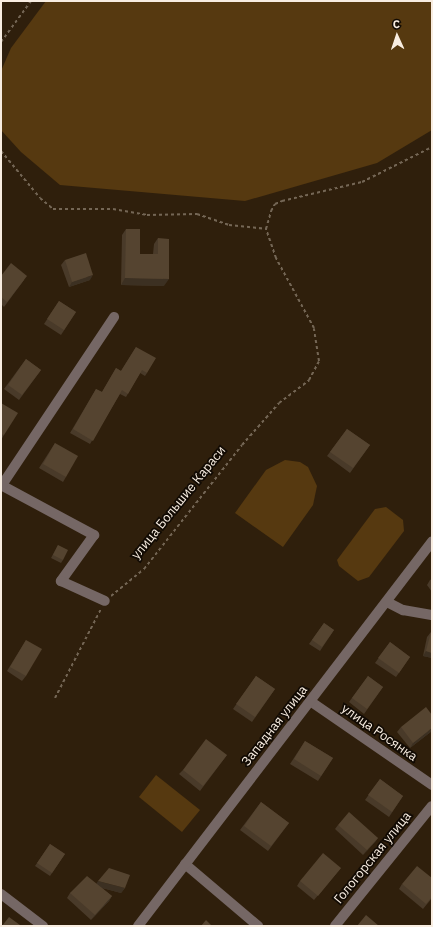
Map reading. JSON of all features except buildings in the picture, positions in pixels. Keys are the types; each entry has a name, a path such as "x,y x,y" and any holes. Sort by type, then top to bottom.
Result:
{"street":[{"path":"106,601 62,581 94,535 2,485 114,318"},
{"name":"Западная улица","path":"138,926 387,602 432,541"},
{"path":"387,602 403,610 432,615"},
{"name":"улица Росянка","path":"310,702 432,785"},
{"name":"Гологорская улица","path":"335,926 432,806"},
{"path":"185,864 258,926"},
{"path":"1,894 43,926"}],"path":[{"path":"1,42 31,1"},
{"path":"1,151 40,198 53,209 113,209 147,215 197,214 229,225 266,229 271,211 275,204 362,182 432,147"},
{"name":"улица Большие Караси","path":"55,698 106,601 144,570 242,445 279,403 308,380 319,361 314,328 276,258 266,229"}],"shaded area":[{"path":"46,1 432,1 432,130 377,163 245,201 60,185 21,152 1,130 1,71 11,48"},
{"path":"285,460 300,462 308,467 317,486 313,505 283,547 235,513 266,470"},
{"path":"386,507 403,520 404,531 369,577 358,581 339,566 337,560 375,509"},
{"path":"156,775 200,810 182,832 139,797"}]}
